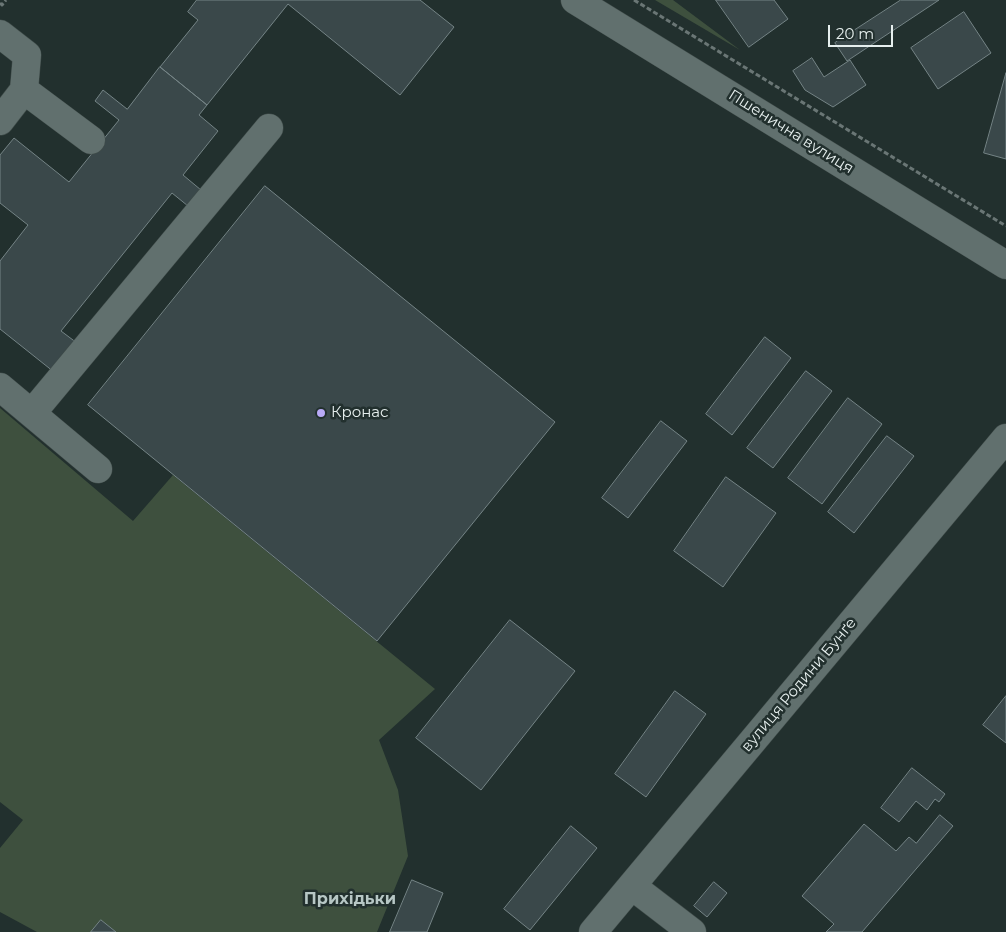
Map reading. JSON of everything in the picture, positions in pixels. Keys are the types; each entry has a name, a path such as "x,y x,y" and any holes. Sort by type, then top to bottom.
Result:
{"street":[{"name":"Пшенична вулиця","path":"575,0 1006,265"},
{"path":"0,34 27,55 24,90 0,121"},
{"path":"24,90 91,140"},
{"path":"32,413 269,128"},
{"path":"0,387 98,469"},
{"name":"вулиця Родини Бунґе","path":"593,932 1006,438"},
{"path":"632,886 692,932"}],"path":[{"path":"0,3 2,4 6,0"},
{"path":"634,0 1006,226"}],"green space":[{"path":"655,0 673,0 740,50"},
{"path":"0,408 133,521 173,475 435,689 379,740 398,790 408,856 377,932 116,932 101,920 91,932 37,932 0,912 0,848 23,820 0,802"}],"building":[{"path":"197,0 420,0 454,27 400,95 288,4 207,105 160,67 198,20 188,12"},
{"path":"716,0 774,0 788,19 749,47"},
{"path":"901,0 939,0 847,61 835,43"},
{"path":"964,12 991,53 938,89 911,48"},
{"path":"812,58 824,77 850,60 866,85 833,107 805,90 793,71"},
{"path":"160,67 207,105 199,115 218,131 183,175 201,190 188,206 172,193 61,331 77,343 54,372 0,329 0,261 28,225 0,203 0,155 14,138 69,182 119,120 95,101 103,90 127,109"},
{"path":"1006,73 1006,159 984,153"},
{"name":"Кронас","path":"265,186 555,422 377,641 88,405"},
{"path":"765,337 791,358 732,435 706,414"},
{"path":"806,371 832,391 773,468 747,448"},
{"path":"848,398 882,424 822,504 788,478"},
{"path":"661,421 687,441 628,518 602,498"},
{"path":"887,436 914,456 854,533 828,512"},
{"path":"726,477 776,513 723,587 674,551"},
{"path":"510,620 575,671 481,790 416,738"},
{"path":"675,691 706,714 646,797 615,774"},
{"path":"1006,696 1006,743 983,725"},
{"path":"912,768 945,794 939,802 935,799 927,810 916,801 899,822 881,808"},
{"path":"940,815 953,826 862,932 826,932 834,924 802,896 864,824 896,851 909,837 916,843"},
{"path":"571,826 597,848 530,930 504,909"},
{"path":"412,880 443,893 427,932 390,932"},
{"path":"714,882 727,893 707,917 694,906"},
{"path":"101,920 116,932 91,932"}],"place":[{"name":"Кронас","path":"321,413"}],"district":[{"name":"Прихідьки","path":"350,899"}]}
